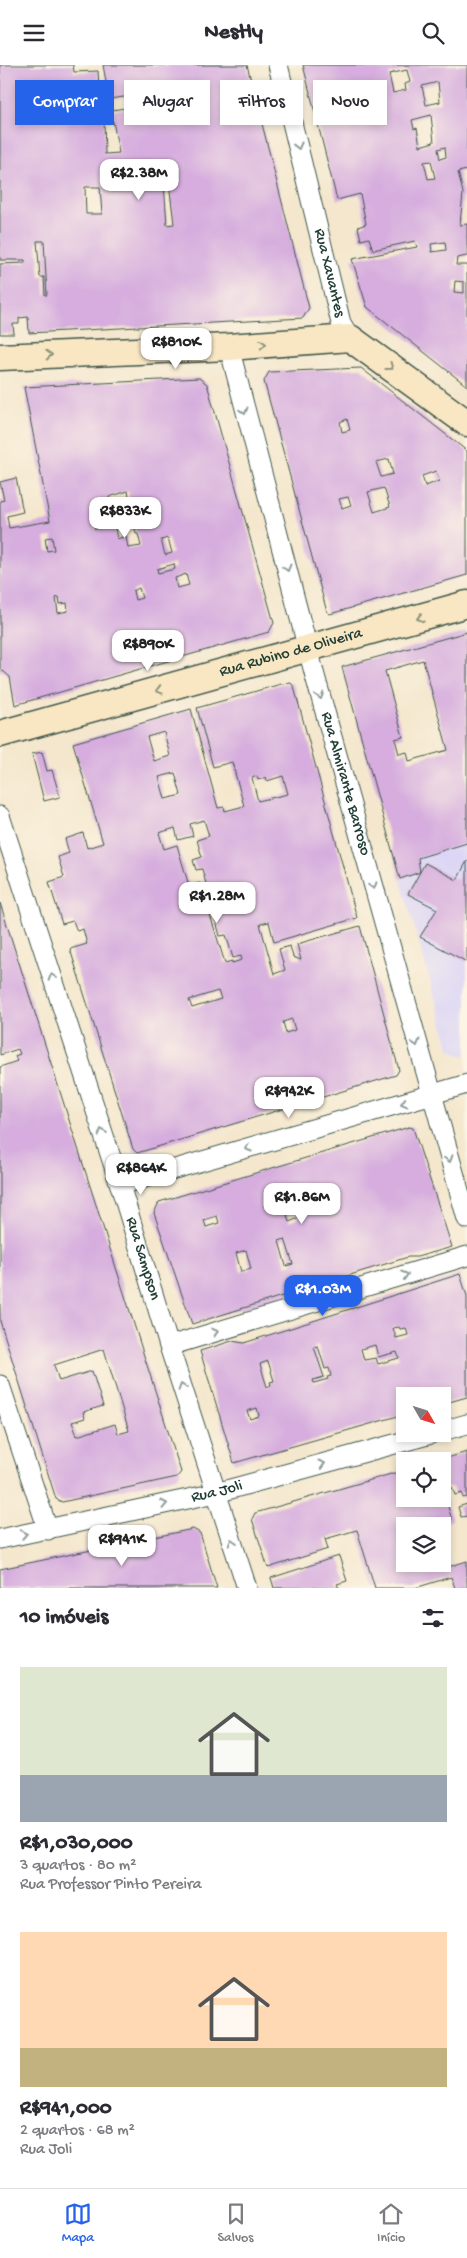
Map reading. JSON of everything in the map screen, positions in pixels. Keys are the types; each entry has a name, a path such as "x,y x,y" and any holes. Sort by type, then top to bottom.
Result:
{"street":[{"name":"Rua Xavantes","path":"278,65 341,323 350,338 467,423"},
{"path":"0,357 229,347 350,338"},
{"name":"Rua Almirante Barroso","path":"229,347 307,649 467,1219"},
{"name":"Rua Rubino de Oliveira","path":"0,734 467,604"},
{"name":"Rua Sampson","path":"0,816 120,1185 169,1346 247,1588"},
{"path":"120,1185 467,1084"},
{"path":"169,1346 467,1256"},
{"path":"0,1385 48,1530"},
{"path":"451,1428 467,1424"},
{"name":"Rua Joli","path":"0,1539 216,1493 398,1443"}],"shaded area":[{"path":"467,843 467,1054 463,1056 450,1049 396,864"}],"building":[{"path":"0,65 73,65 74,72 98,71 99,80 15,80 15,125 104,125 105,154 119,153 114,125 114,110 124,108 124,125 210,125 210,80 124,80 124,97 114,98 114,80 106,80 103,65 247,65 251,80 220,80 220,125 262,125 309,308 303,318 29,333 28,317 19,318 19,324 13,324 14,334 0,334 0,264 25,263 25,260 0,260","holes":["116,165 121,165 125,186 116,186","169,182 174,224 167,225 164,183","85,187 100,187 102,214 86,214","37,241 44,241 47,295 45,295 44,277 40,277"]},
{"path":"303,65 467,65 467,170 458,172 463,193 460,225 467,224 467,256 457,258 456,265 467,265 467,386 367,307 352,259 417,247 415,241 373,250 369,238 361,240 358,227 366,224 360,194 337,200 318,125 387,125 387,80 313,80 313,105","holes":["407,70 410,82 405,84 406,90 393,93 389,74","438,82 440,102 426,105 422,86","431,115 434,142 420,146 417,128 414,129 412,120","445,147 446,157 440,159 438,149","431,161 435,178 428,179 424,162","445,242 446,250 432,252 431,244","455,281 464,282 464,293 454,292"]},
{"path":"361,368 467,451 467,575 330,614 327,612 264,381 269,372","holes":["347,419 350,430 342,432 340,422","389,459 393,474 381,477 376,462","436,471 439,481 425,486 422,476","384,488 390,507 374,512 368,492","348,497 351,505 342,508 339,499"]},
{"path":"199,378 207,384 274,623 269,632 15,705 10,677 3,671 0,672 0,501 4,500 0,482 16,478 23,512 7,516 9,528 50,521 24,387","holes":["128,491 136,534 138,534 141,546 128,548 126,536 117,539 109,497","102,519 104,527 95,529 93,521","52,537 54,550 47,551 45,538","168,538 172,553 165,555 161,540","174,564 175,569 158,573 157,569","186,574 189,585 177,588 175,578","139,588 142,598 135,600 133,591","59,597 60,604 67,603 68,611 58,613 56,598"]},
{"path":"467,632 467,843 418,858 420,872 400,879 342,667","holes":["423,660 448,750 409,761 407,752 399,754 395,739 403,737 385,671"]},
{"path":"291,683 294,687 357,918 274,942 269,922 260,924 274,974 285,970 279,949 290,946 293,957 301,960 297,944 360,926 399,1070 396,1075 137,1153 133,1149 70,949 87,944 83,929 77,931 73,921 62,924 49,882 64,877 58,857 69,853 65,839 83,833 87,848 103,843 73,743 191,709 218,808 224,807 225,811 244,806 232,762 213,767 197,708 281,684","holes":["164,732 170,756 154,761 147,737","175,773 181,795 165,799 159,777","257,776 258,780 266,777 267,781 283,776 288,794 258,801 252,778","204,820 209,836 197,840 202,857 193,860 196,870 202,869 220,936 226,935 233,958 241,956 242,960 225,963 200,883 189,886 177,845 164,849 159,833 175,828 178,840 193,836 190,824","218,991 221,999 192,1008 189,1000","292,1019 295,1030 286,1033 283,1022"]},
{"path":"42,752 47,771 52,770 60,797 44,801 32,754"},
{"path":"467,861 467,962 420,937 437,909 408,894 425,863 457,880"},
{"path":"0,903 181,1472 177,1477 62,1502 56,1499 0,1321 0,1067 17,1061 15,1056 20,1054 18,1049 0,1055","holes":["104,1349 129,1431 118,1434 115,1424 77,1436 72,1422 85,1418 83,1412 103,1406 92,1371 59,1381 54,1365"]},
{"path":"409,1127 413,1128 452,1247 417,1257 408,1257 192,1324 154,1213 159,1202","holes":["297,1211 299,1218 289,1222 287,1214","217,1216 219,1223 206,1227 204,1220","285,1239 293,1264 286,1266 279,1241","246,1250 251,1269 241,1272 236,1253"]},
{"path":"460,1274 467,1296 467,1397 451,1401 451,1387 396,1387 396,1417 234,1463 200,1351 232,1341 244,1343","holes":["399,1327 400,1329 406,1328 408,1335 396,1338 393,1328","375,1345 378,1357 397,1352 399,1358 378,1364 376,1358 364,1360 361,1349","318,1346 325,1369 329,1368 331,1376 327,1377 328,1379 314,1383 313,1380 324,1377 314,1347","268,1361 274,1381 270,1382 271,1385 267,1387 260,1364","257,1408 259,1416 250,1419 247,1411"]},
{"path":"467,1452 467,1497 463,1498 462,1493 455,1495 451,1487 451,1457"},
{"path":"396,1473 396,1507 448,1507 452,1520 451,1517 396,1517 396,1572 451,1572 451,1566 467,1561 467,1588 455,1588 451,1577 415,1588 375,1588 357,1530 325,1539 328,1549 268,1568 252,1519 255,1513"},
{"path":"467,1504 467,1516 461,1517 458,1507"},
{"path":"193,1529 200,1533 217,1588 0,1588 0,1569"},
{"path":"339,1556 347,1581 337,1584 339,1588 274,1588 271,1578"}]}
